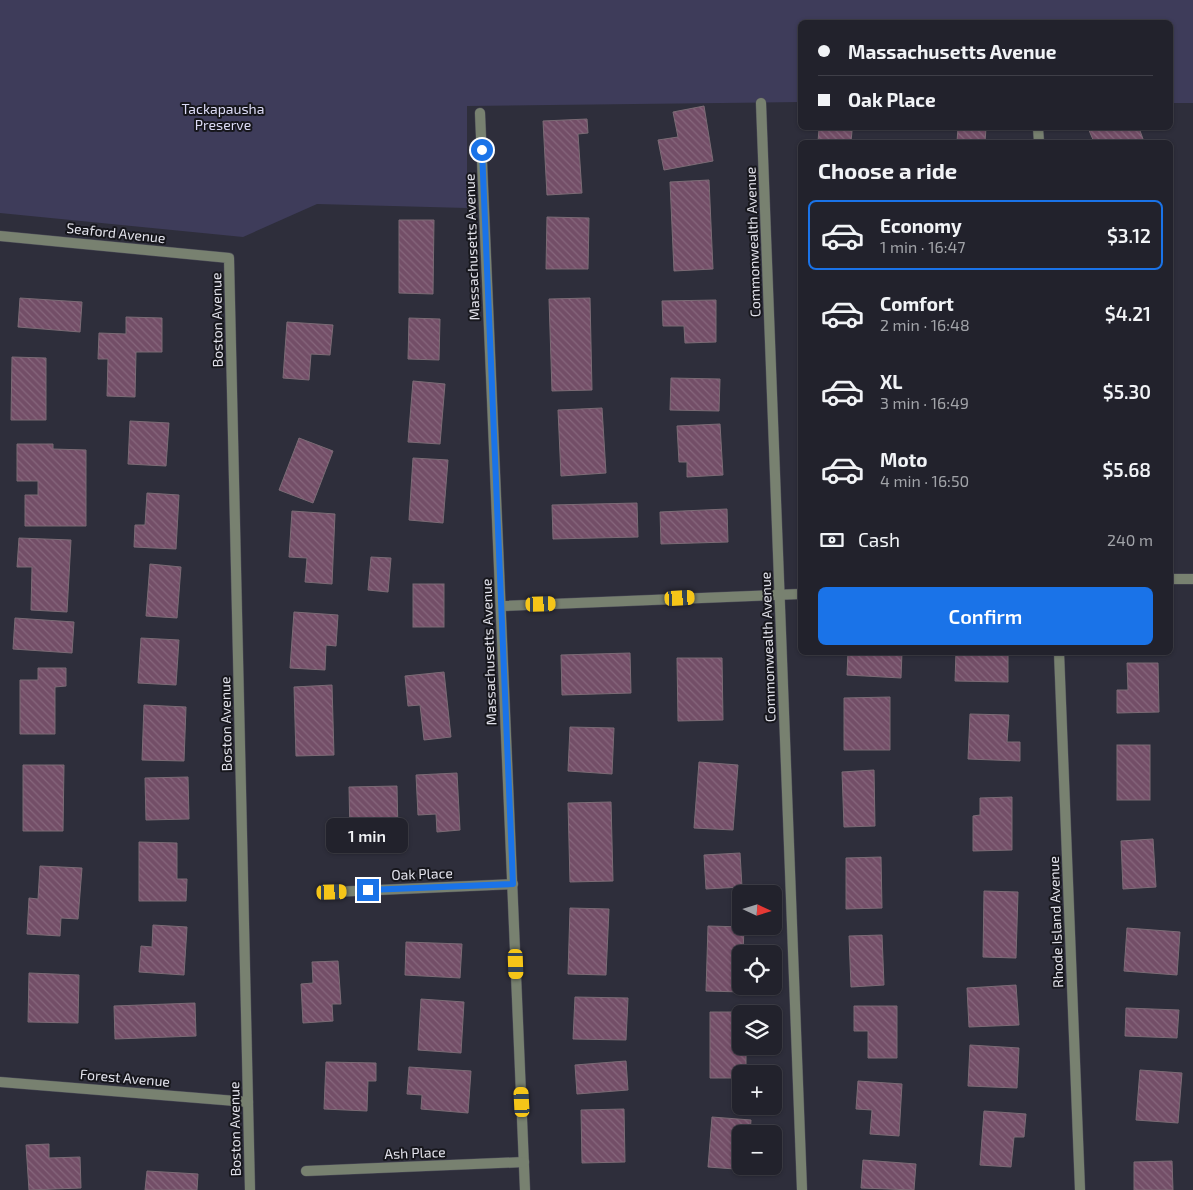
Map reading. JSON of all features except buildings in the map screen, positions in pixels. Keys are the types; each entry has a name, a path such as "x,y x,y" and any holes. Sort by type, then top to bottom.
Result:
{"street":[{"name":"Commonwealth Avenue","path":"761,103 802,1190"},
{"name":"Massachusetts Avenue","path":"480,113 525,1190"},
{"name":"Seaford Avenue","path":"0,236 229,258"},
{"name":"Boston Avenue","path":"229,258 250,1190"},
{"path":"1173,580 1193,578"},
{"path":"501,606 798,594"},
{"name":"Rhode Island Avenue","path":"1059,655 1080,1190"},
{"name":"Oak Place","path":"332,892 513,884"},
{"name":"Forest Avenue","path":"0,1082 248,1102"},
{"name":"Ash Place","path":"306,1172 524,1162"}],"green space":[{"name":"Tackapausha Preserve","path":"0,0 1193,0 1193,103 1173,103 1173,20 798,20 798,102 467,106 467,208 317,204 243,237 0,213"}],"route":[{"path":"368,890 513,884 482,150"}]}
